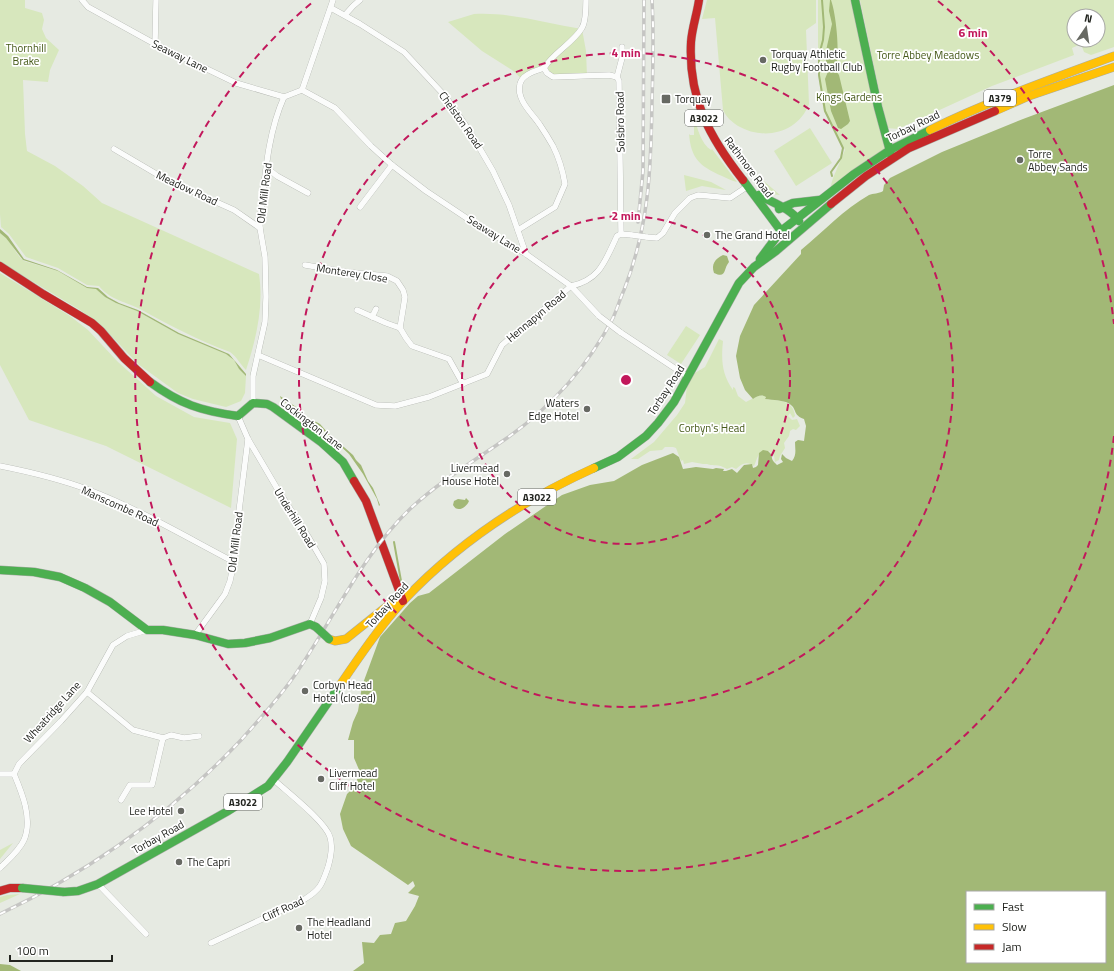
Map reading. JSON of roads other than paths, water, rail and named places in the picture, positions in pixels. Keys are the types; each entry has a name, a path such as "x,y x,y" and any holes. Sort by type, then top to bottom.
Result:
{"main road":[{"name":"Rathmore Road","path":"699,0 691,40 692,74 699,107 718,146 771,215 781,231"},
{"path":"855,0 878,107 893,158"},
{"name":"Torbay Road","path":"0,891 10,888 22,888 64,892 78,891 98,884 228,811 268,786 287,762 365,647 402,598 439,565 490,526 565,481 610,461 632,447 651,431 674,402 739,283 754,267 781,231 854,174 890,150 994,101 1114,56"},
{"name":"Torbay Road","path":"754,267 776,251 866,176 909,148 1025,98 1114,67"},
{"name":"A3022","path":"754,193 772,203 782,206 797,218 802,229"},
{"path":"771,215 782,206 790,203 820,200"},
{"path":"781,231 792,228 802,229"},
{"path":"0,266 48,297 79,314 98,328 124,358 142,374 162,390 195,408 238,416 253,403"},
{"name":"Cockington Lane","path":"253,403 267,404 272,407 316,438 343,462 366,501 402,598"},
{"path":"0,570 34,572 60,577 85,588 110,602 147,630"},
{"path":"313,626 329,639 335,641 346,638 402,598"},
{"name":"Wheatridge Lane","path":"147,630 163,630 228,644 245,643 270,638 313,626"}],"street":[{"name":"Seaway Lane","path":"82,0 88,7 154,44 236,83 284,97"},
{"path":"154,44 156,0"},
{"path":"284,97 302,90 333,0"},
{"path":"345,16 360,0"},
{"path":"518,230 555,207 565,184 553,147 524,104 520,93 520,84 522,79 529,74 544,68 550,59 582,28 586,0"},
{"name":"Chelston Road","path":"331,8 404,52 445,96 482,149 504,192 526,254"},
{"path":"617,77 622,58 622,47"},
{"name":"Solsbro Road","path":"544,68 547,73 553,77 595,74 617,77 619,81 622,234"},
{"name":"Seaway Lane","path":"302,90 335,108 371,146 392,165 426,191 526,254 571,286 599,316 620,332 688,377"},
{"name":"Old Mill Road","path":"253,403 253,376 266,322 265,257 260,219 267,168 276,120 284,97"},
{"name":"Meadow Road","path":"114,149 165,179 234,210 260,228"},
{"path":"360,207 392,165"},
{"path":"267,168 277,176 308,193"},
{"path":"622,234 656,238 663,233 675,213 690,198 698,195 730,198 746,184"},
{"name":"Hennapyn Road","path":"258,355 376,405 395,406 429,396 487,374 502,345 571,286 591,279 603,266 617,236 622,234"},
{"name":"Monterey Close","path":"305,265 346,272 387,276 397,280 405,297 400,328"},
{"path":"357,310 400,328 412,346 449,359 463,384"},
{"path":"372,317 376,310"},
{"name":"Underhill Road","path":"238,416 248,439 324,564 324,581 321,598 313,626"},
{"name":"Old Mill Road","path":"195,636 225,594 234,562 248,439"},
{"name":"Manscombe Road","path":"0,466 54,478 90,490 129,508 234,562"},
{"name":"Wheatridge Lane","path":"14,774 19,764 87,692 113,645 127,636 147,630"},
{"path":"87,692 133,730 163,738 171,735 184,738 199,736"},
{"path":"121,800 130,785 152,785 163,738"},
{"path":"0,774 14,774 22,792 27,819 24,840 0,868"},
{"name":"Cliff Road","path":"211,943 306,899 316,892 323,880 330,860 331,851 331,840 328,831 318,819 274,779"},
{"path":"98,884 146,934"}],"waterway":[{"path":"822,0 824,27 823,40 819,55 819,75 825,111 843,148 841,158 831,172 832,176"},
{"path":"394,542 401,581"}],"railway":[{"path":"638,222 643,171 644,0"},
{"path":"0,914 67,879 129,838 187,792 214,767 241,740 289,684 348,589 377,547 393,527 410,509 433,489 507,438 539,413 567,384 592,353 616,311 632,266 644,220 651,151 653,51 652,0"}],"place":[{"name":"Torquay Athletic Rugby Football Club","path":"763,60"},
{"name":"Torquay","path":"666,99"},
{"name":"Torre Abbey Sands","path":"1020,160"},
{"name":"The Grand Hotel","path":"707,235"},
{"name":"Waters Edge Hotel","path":"587,409"},
{"name":"Livermead House Hotel","path":"507,474"},
{"name":"Corbyn Head Hotel (closed)","path":"305,691"},
{"name":"Livermead Cliff Hotel","path":"321,779"},
{"name":"Lee Hotel","path":"181,811"},
{"name":"The Capri","path":"179,862"},
{"name":"The Headland Hotel","path":"299,928"}],"park label":[{"name":"Thornhill Brake","path":"26,54"},
{"name":"Torre Abbey Meadows","path":"928,55"},
{"name":"Kings Gardens","path":"849,97"},
{"name":"Corbyn's Head","path":"712,428"}]}
